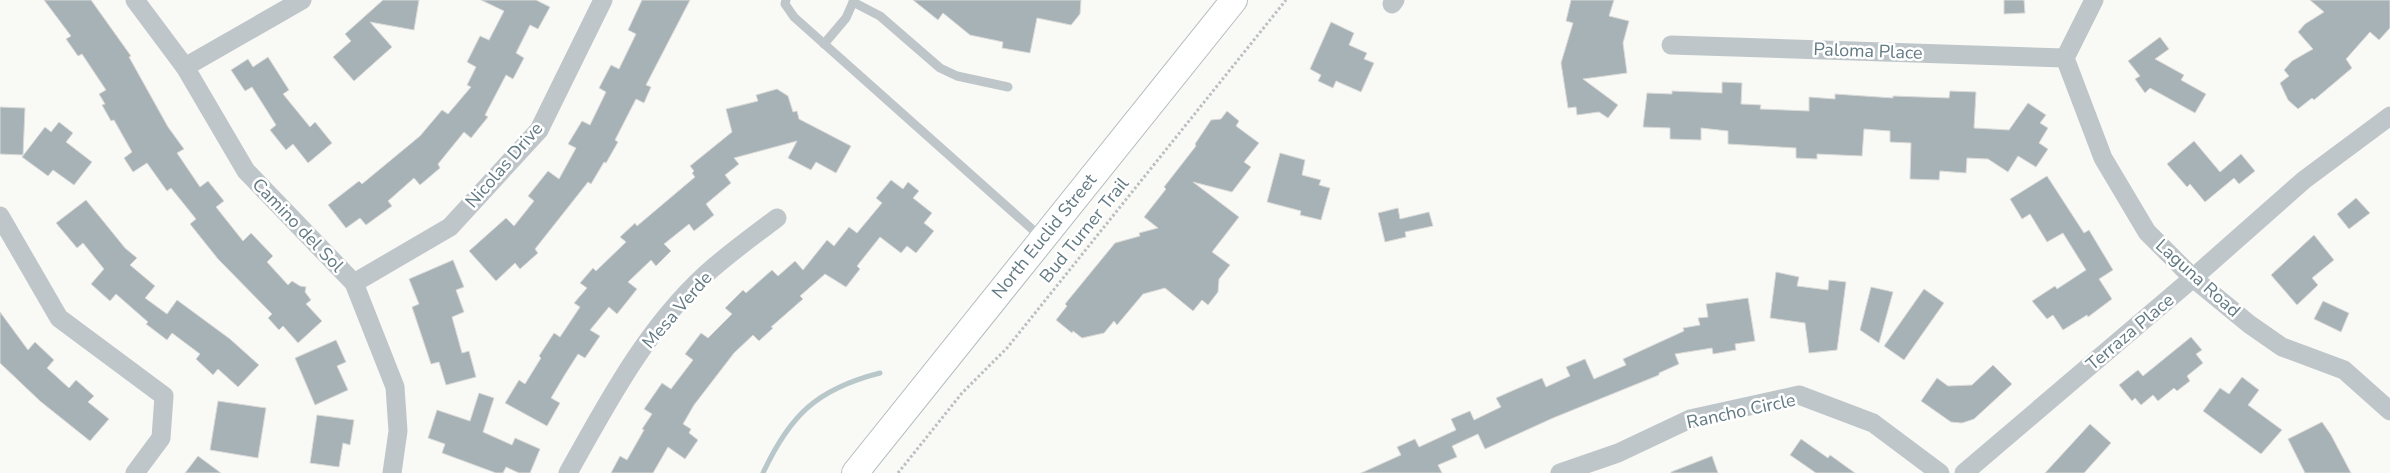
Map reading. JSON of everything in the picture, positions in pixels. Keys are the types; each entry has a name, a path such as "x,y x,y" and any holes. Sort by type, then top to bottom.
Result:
{"main road":[{"name":"North Euclid Street","path":"854,473 1234,0"}],"street":[{"name":"Camino del Sol","path":"135,0 185,67 246,172 354,283 395,388 398,431 392,473"},
{"path":"185,67 302,0"},
{"name":"Nicolas Drive","path":"354,283 450,227 539,130 603,0"},
{"path":"2065,58 2094,0"},
{"name":"Paloma Place","path":"1671,45 2065,58"},
{"name":"Laguna Road","path":"2065,58 2103,158 2147,232 2193,278 2249,324 2282,347 2344,370 2390,411"},
{"name":"Terraza Place","path":"1964,473 2193,278 2304,180 2390,116"},
{"path":"0,216 59,318 164,396 162,438 135,473"},
{"name":"Mesa Verde","path":"568,473 604,409 653,333 705,275 777,218"},
{"name":"Rancho Circle","path":"1560,473 1618,452 1690,419 1799,395 1873,423 1940,473"}],"lane":[{"path":"786,0 785,4 794,17 1043,238"},
{"path":"824,44 846,18 853,1 880,16 940,68 957,76 1008,87"}],"path":[{"name":"Bud Turner Trail","path":"898,473 962,393 1019,332 1286,0"}],"building":[{"path":"44,0 91,0 131,56 129,57 168,127 184,149 177,153 200,187 208,181 224,201 216,207 243,241 251,233 273,256 267,262 288,285 292,281 306,287 305,292 311,300 306,304 322,321 298,343 283,326 279,330 268,318 272,314 218,259 190,224 196,219 171,188 167,191 147,163 133,172 124,158 132,152 114,120 111,121 102,105 105,104 99,94 106,90 82,54 78,56 66,39 71,36"},
{"path":"383,0 419,0 414,30 370,22 392,47 354,81 333,57 351,41 345,34"},
{"path":"481,0 536,0 550,7 538,29 530,25 516,53 524,58 513,79 506,75 485,115 488,117 471,138 464,132 438,164 440,168 420,185 414,178 388,201 392,206 366,225 360,218 346,228 328,205 359,181 362,184 420,136 442,110 448,114 471,87 467,85 476,67 467,62 480,36 489,40 504,11"},
{"path":"642,0 690,0 646,85 651,87 644,103 636,99 615,140 618,142 606,163 604,162 591,184 588,182 535,249 538,253 520,269 515,263 496,281 469,251 506,218 514,226 534,201 528,196 548,171 559,179 576,148 568,144 582,121 590,125 606,92 599,88 611,65 619,69 636,34 628,30"},
{"path":"913,0 1081,0 1080,14 1071,25 1037,18 1030,53 1002,48 1003,42 970,35 943,13 938,20"},
{"path":"1571,0 1614,0 1609,16 1629,21 1623,43 1627,73 1583,79 1618,105 1608,118 1599,112 1577,115 1576,107 1568,108 1561,63 1573,23 1566,21"},
{"path":"2004,0 2024,0 2025,13 2004,14"},
{"path":"2310,0 2390,0 2390,28 2379,40 2370,32 2346,59 2352,68 2314,100 2312,98 2298,109 2288,100 2280,83 2289,76 2284,70 2292,61 2313,49 2298,32 2305,24 2324,12"},
{"path":"1331,22 1354,33 1349,45 1367,53 1364,59 1374,63 1361,92 1336,81 1333,88 1318,81 1321,75 1310,69"},
{"path":"2160,37 2169,49 2155,59 2184,75 2181,80 2206,94 2195,113 2150,88 2145,93 2135,79 2140,76 2128,61"},
{"path":"268,57 289,90 283,94 310,127 315,122 332,143 308,163 293,144 286,150 270,130 276,125 252,87 245,91 231,70 248,59 253,67"},
{"path":"1722,82 1742,83 1741,104 1761,105 1760,109 1809,111 1809,97 1835,99 1835,94 1893,98 1893,96 1949,98 1950,91 1976,92 1974,128 2009,130 2028,103 2046,115 2040,123 2048,128 2039,143 2048,149 2036,167 2018,156 2008,172 1988,159 1967,158 1966,173 1940,171 1939,180 1910,179 1911,143 1890,142 1890,131 1864,129 1862,156 1817,154 1817,159 1796,158 1796,148 1728,144 1728,131 1701,128 1701,140 1670,139 1670,128 1643,127 1647,93 1672,94 1672,91 1722,93"},
{"path":"777,89 788,96 793,112 797,111 799,119 851,146 836,173 816,162 811,170 788,158 797,141 734,158 739,164 725,175 731,183 706,204 714,215 694,231 689,224 664,244 671,251 656,266 651,260 628,282 637,289 617,314 609,307 590,330 600,336 585,358 578,354 551,398 560,403 547,426 505,403 519,380 525,384 541,358 539,356 554,333 560,337 580,307 574,303 587,288 580,283 593,268 596,271 626,242 620,237 635,223 637,226 695,177 692,173 694,171 690,166 732,132 726,109 758,101 756,95"},
{"path":"0,107 25,108 23,155 0,154"},
{"path":"1227,111 1239,121 1236,126 1259,143 1244,162 1251,167 1232,192 1193,182 1239,217 1212,252 1230,265 1219,279 1218,292 1208,305 1202,300 1193,311 1165,288 1143,294 1117,325 1114,321 1104,333 1082,338 1073,331 1072,333 1056,320 1067,306 1065,304 1115,243 1140,236 1139,233 1158,228 1144,217 1166,189 1164,187 1196,146 1195,144 1211,120 1221,119"},
{"path":"59,122 73,133 66,142 92,162 74,185 53,170 48,176 22,157 45,127 51,132"},
{"path":"2194,141 2220,172 2241,154 2255,171 2239,184 2234,178 2205,202 2190,184 2187,187 2167,164"},
{"path":"1280,153 1305,160 1302,175 1321,180 1319,185 1330,188 1321,220 1300,215 1301,211 1267,202"},
{"path":"2047,176 2084,233 2089,230 2113,270 2099,279 2112,299 2088,317 2087,315 2063,330 2053,315 2047,319 2032,301 2055,286 2057,289 2086,270 2063,233 2047,242 2030,214 2022,219 2010,199"},
{"path":"891,180 903,189 908,182 919,191 913,198 932,213 924,223 934,231 916,253 907,246 901,253 880,237 857,266 860,269 846,287 825,274 800,296 803,299 771,327 773,328 759,341 753,335 734,353 694,405 683,424 691,429 689,433 698,440 685,459 668,447 653,473 611,473 620,456 627,460 644,430 642,429 652,414 644,409 662,383 671,389 693,360 685,354 701,333 708,338 732,314 725,308 743,290 746,293 772,270 778,276 795,261 803,270 827,240 834,246 849,227 857,233 882,203 876,198"},
{"path":"2356,198 2370,213 2349,229 2337,214"},
{"path":"86,200 125,248 137,258 130,265 155,286 145,298 167,314 177,300 230,339 259,365 238,387 218,369 213,375 196,359 200,354 172,333 167,340 146,324 148,322 116,294 110,301 91,284 104,269 83,243 77,248 56,223"},
{"path":"1398,208 1400,219 1429,212 1433,226 1405,232 1406,237 1385,242 1378,213"},
{"path":"2314,235 2334,260 2312,278 2318,285 2297,305 2271,275"},
{"path":"453,260 464,287 456,290 464,312 452,317 462,353 469,351 476,377 446,385 439,362 431,364 412,307 419,304 409,279"},
{"path":"1776,272 1799,277 1797,286 1828,290 1829,280 1846,282 1837,350 1809,353 1805,323 1770,318"},
{"path":"1871,287 1893,292 1879,343 1860,330"},
{"path":"1924,289 1944,303 1904,360 1884,346"},
{"path":"1748,298 1755,341 1735,344 1736,350 1713,354 1712,348 1675,354 1679,364 1659,373 1659,375 1553,418 1485,449 1478,434 1452,446 1457,457 1438,465 1442,473 1361,473 1401,455 1397,447 1415,439 1419,447 1456,430 1451,419 1470,411 1474,420 1501,407 1496,398 1542,378 1546,387 1570,376 1566,367 1585,359 1594,379 1626,365 1623,359 1684,331 1683,328 1700,325 1698,318 1708,317 1706,304"},
{"path":"2323,301 2349,313 2341,332 2314,319"},
{"path":"0,312 28,350 35,342 54,360 47,368 69,388 76,380 94,396 88,402 109,419 90,441 40,401 0,363"},
{"path":"2191,337 2202,350 2196,354 2203,363 2187,376 2190,381 2177,391 2174,388 2158,401 2153,395 2141,405 2135,398 2132,401 2119,385 2138,370 2143,376"},
{"path":"336,340 346,362 337,366 348,390 315,405 295,358"},
{"path":"1993,365 2012,384 1974,419 1962,423 1951,422 1921,401 1937,378 1948,386 1972,385"},
{"path":"2242,377 2259,390 2248,405 2282,430 2261,454 2203,411 2220,388 2229,394"},
{"path":"479,393 494,398 483,432 512,445 515,438 540,449 530,473 519,473 506,467 503,473 496,473 442,453 445,444 428,438 437,410 470,421"},
{"path":"218,401 266,408 258,458 210,450"},
{"path":"317,415 354,420 350,445 343,443 339,467 310,463"},
{"path":"2322,422 2351,473 2305,473 2288,439"},
{"path":"2090,424 2111,443 2084,473 2045,473"},
{"path":"1801,439 1828,458 1830,455 1855,473 1816,473 1790,455"},
{"path":"198,456 221,473 185,473"},
{"path":"1712,456 1718,473 1671,473 1671,472"}],"waterway":[{"path":"763,473 784,435 808,407 822,396 839,387 880,373"}]}
